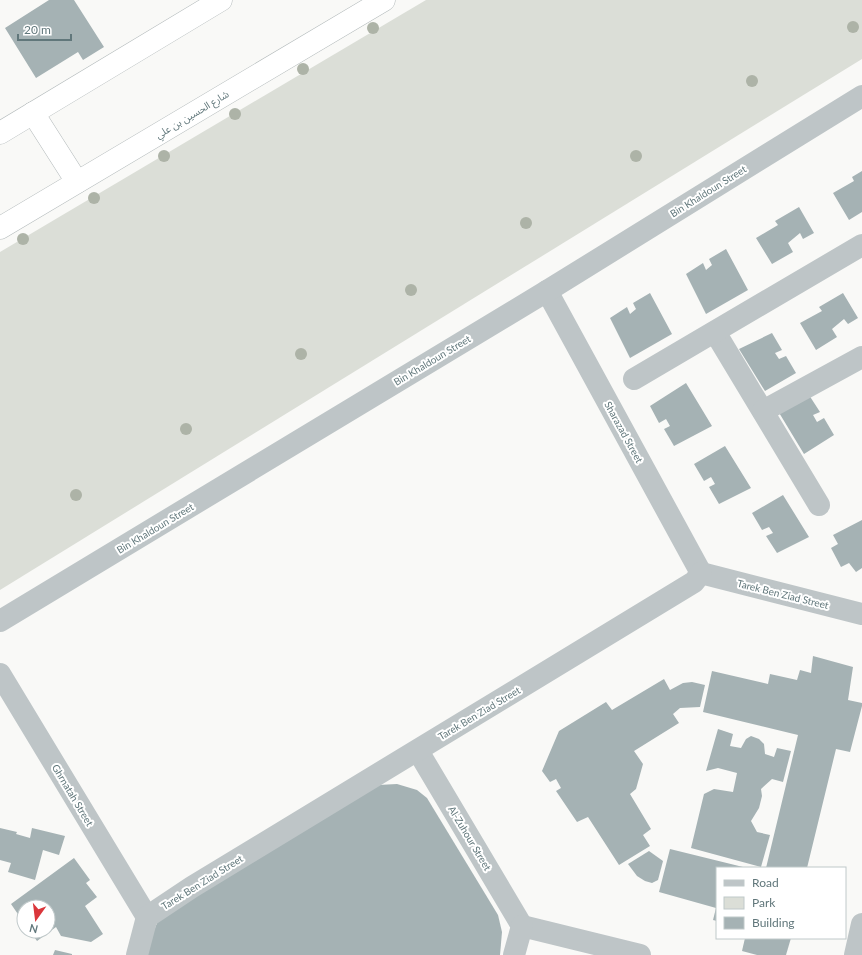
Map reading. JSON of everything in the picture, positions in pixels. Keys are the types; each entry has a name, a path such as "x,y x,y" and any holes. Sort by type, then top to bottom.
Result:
{"highway":[{"path":"0,133 221,0"},
{"name":"شارع الحسين بن علي","path":"0,228 384,0"},
{"path":"33,113 77,182"}],"street":[{"name":"Bin Khaldoun Street","path":"0,621 546,291 862,96"},
{"path":"634,379 862,245"},
{"name":"Sharazad Street","path":"546,291 702,573"},
{"path":"715,332 819,504"},
{"path":"763,411 862,357"},
{"name":"Tarek Ben Ziad Street","path":"147,917 192,887 694,582 702,573 862,614"},
{"name":"Ghrnatah Street","path":"0,674 147,917"},
{"name":"Al-Zuhour Street","path":"418,751 522,926"},
{"path":"137,955 147,917"},
{"path":"855,955 862,924"},
{"path":"514,955 522,926 640,955"}],"green space":[{"path":"426,0 862,0 862,59 0,590 0,252"}],"building":[{"path":"49,0 74,0 104,47 83,60 78,52 36,78 5,28"},
{"path":"862,171 862,212 849,220 833,193 854,181 852,177"},
{"path":"799,207 814,233 803,239 800,233 788,243 793,252 772,264 756,238 778,225 775,221"},
{"path":"726,249 748,290 706,314 686,274 703,263 706,270 712,265 709,259"},
{"path":"650,293 672,334 630,358 610,318 627,307 630,314 636,309 633,303"},
{"path":"843,293 858,318 848,324 844,319 832,329 837,337 816,350 800,323 822,311 819,307"},
{"path":"772,333 782,350 775,353 779,359 786,356 796,373 765,391 739,349"},
{"path":"686,383 712,426 674,446 664,429 670,426 666,419 659,423 650,406"},
{"path":"809,395 820,412 813,415 817,422 824,418 834,435 804,454 778,411"},
{"path":"725,446 751,488 719,504 709,487 715,484 711,477 704,481 694,464"},
{"path":"783,495 809,537 777,553 766,536 773,533 769,527 762,530 752,513"},
{"path":"862,520 862,568 856,572 849,563 841,567 831,548 838,544 833,535"},
{"path":"813,656 853,667 848,700 862,703 862,706 850,752 836,749 807,867 766,867 798,735 703,712 712,671 768,684 770,674 797,680 800,670 811,673"},
{"path":"664,679 670,690 683,683 692,682 705,685 700,707 680,708 673,714 679,723 634,751 643,764 636,789 630,794 651,829 643,835 650,846 619,865 588,817 577,822 556,791 561,788 556,779 550,782 542,771 559,731 606,702 612,710"},
{"path":"718,729 733,734 730,746 741,748 746,739 751,736 759,739 764,744 765,754 774,757 777,748 791,751 783,782 772,779 761,789 762,796 759,808 751,821 757,832 770,835 761,867 691,848 704,794 714,789 733,792 737,773 718,768 706,771"},
{"path":"397,784 417,790 427,798 498,915 502,932 500,955 144,955 157,923 169,910 378,785"},
{"path":"0,828 17,832 16,834 30,838 32,828 65,836 59,855 43,850 35,880 8,872 11,863 0,860"},
{"path":"670,849 743,867 716,867 716,908 659,892"},
{"path":"649,851 663,861 658,880 652,883 637,876 628,864"},
{"path":"74,858 90,880 86,883 97,897 85,906 103,934 91,942 61,936 56,927 56,899 18,899"},
{"path":"16,900 16,911 11,904"},
{"path":"716,908 716,921 713,920"},
{"path":"745,939 791,939 786,955 757,955 742,951"},
{"path":"55,950 72,954 72,955 53,955"}]}
